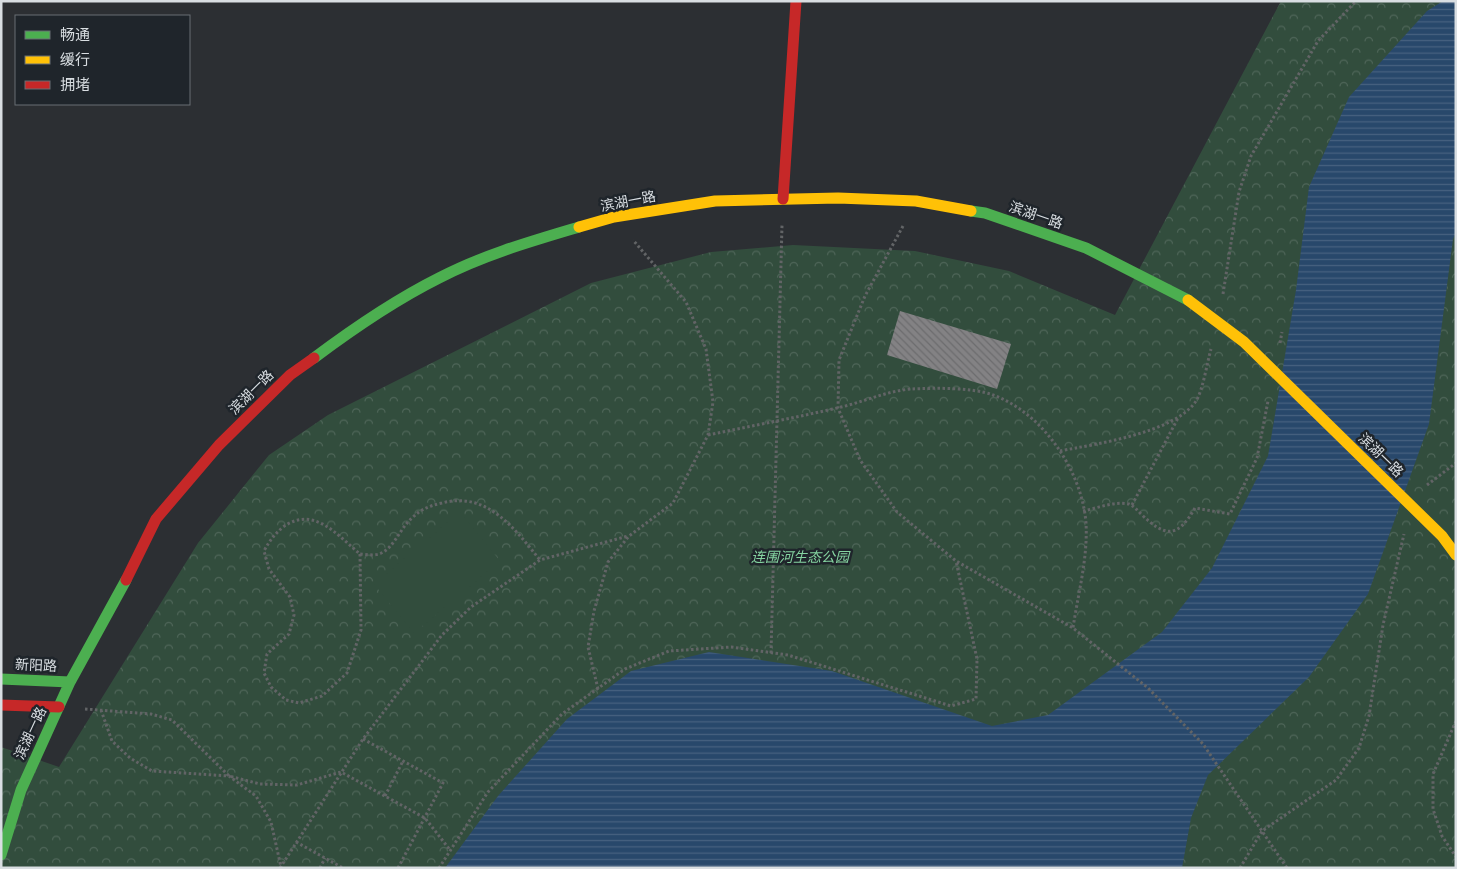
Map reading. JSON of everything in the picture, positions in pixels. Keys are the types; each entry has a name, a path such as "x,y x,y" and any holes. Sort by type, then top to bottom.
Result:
{"street":[{"path":"782,199 796,1"},
{"name":"滨湖一路","path":"1,856 21,790 70,682 120,592 156,519 219,445 290,374 362,322 440,277 520,245 614,217 715,201 838,198 916,201 985,213 1086,248 1179,294 1244,342 1442,536 1456,555"},
{"name":"新阳路","path":"1,679 70,682"},
{"path":"1,705 59,708"}],"path":[{"path":"1132,505 1178,418 1196,401 1219,323 1239,192 1251,156 1318,41 1356,1"},
{"path":"771,652 782,199"},
{"path":"916,201 864,296 839,360 838,408 860,460 897,512 956,561 1072,628 1148,688 1203,744 1287,868"},
{"path":"598,689 588,647 594,611 608,562 629,536 673,503 708,435 712,402 706,349 686,302 614,217"},
{"path":"1278,351 1282,332"},
{"path":"708,435 838,408 908,390 947,388 993,395 1035,419 1054,440 1076,484 1086,522 1085,553 1072,628"},
{"path":"1083,511 1119,503 1132,505 1157,529 1171,531 1186,524 1194,508 1230,514 1257,458 1269,400"},
{"path":"1060,451 1128,437 1178,418"},
{"path":"1424,493 1428,484 1456,463"},
{"path":"360,554 361,630 347,673 322,696 299,703 286,700 271,687 264,673 268,654 289,634 294,615 290,597 269,569 264,551 272,536 294,520 313,519 328,526 360,554 378,554 390,546 410,519 425,507 454,500 478,502 492,510 515,529 540,560"},
{"path":"1240,868 1262,831 1336,780 1359,748 1369,716 1383,625 1403,536 1407,527"},
{"path":"280,867 362,739 442,635 472,607 540,560 629,536"},
{"path":"439,868 488,792 562,714 625,669 669,651 731,647 771,652 788,655 951,706 976,699 977,658 956,561"},
{"path":"59,708 152,714 172,720 229,776 256,796 271,822 280,867"},
{"path":"101,710 112,741 130,758 152,771 229,776 260,784 297,785 341,772 425,818 450,850"},
{"path":"1456,721 1433,774 1433,809 1442,836 1456,857"},
{"path":"362,739 444,783 398,868"},
{"path":"385,796 403,761"},
{"path":"296,842 343,868"},
{"path":"320,868 325,858"}],"green space":[{"name":"连围河生态公园","path":"1281,1 1456,1 1456,868 1,868 1,747 59,767 198,543 269,455 328,415 591,283 711,252 793,245 915,251 1009,271 1115,315"},
{"path":"460,512 500,561 414,633 374,584"}],"water":[{"path":"1443,1 1456,1 1456,233 1453,239 1429,424 1368,594 1309,677 1208,775 1191,818 1182,868 445,868 498,796 567,719 631,671 709,652 832,671 992,726 1048,715 1162,632 1212,568 1268,456 1296,290 1309,187 1349,97 1427,11"}],"building":[{"path":"900,311 1011,344 997,389 887,355"}],"traffic: fast":[{"path":"971,211 985,213 1086,248 1188,300"},
{"path":"314,358 375,315 439,278 490,255 579,227"},
{"path":"1,855 21,790 70,682 126,580"},
{"path":"1,679 70,682"}],"traffic: slow":[{"path":"579,227 614,217 715,201 838,198 916,201 971,211"},
{"path":"1188,300 1244,342 1442,536 1456,555"}],"traffic: jam":[{"path":"783,199 796,1"},
{"path":"126,580 156,519 219,445 290,375 314,358"},
{"path":"1,705 59,707"}]}
